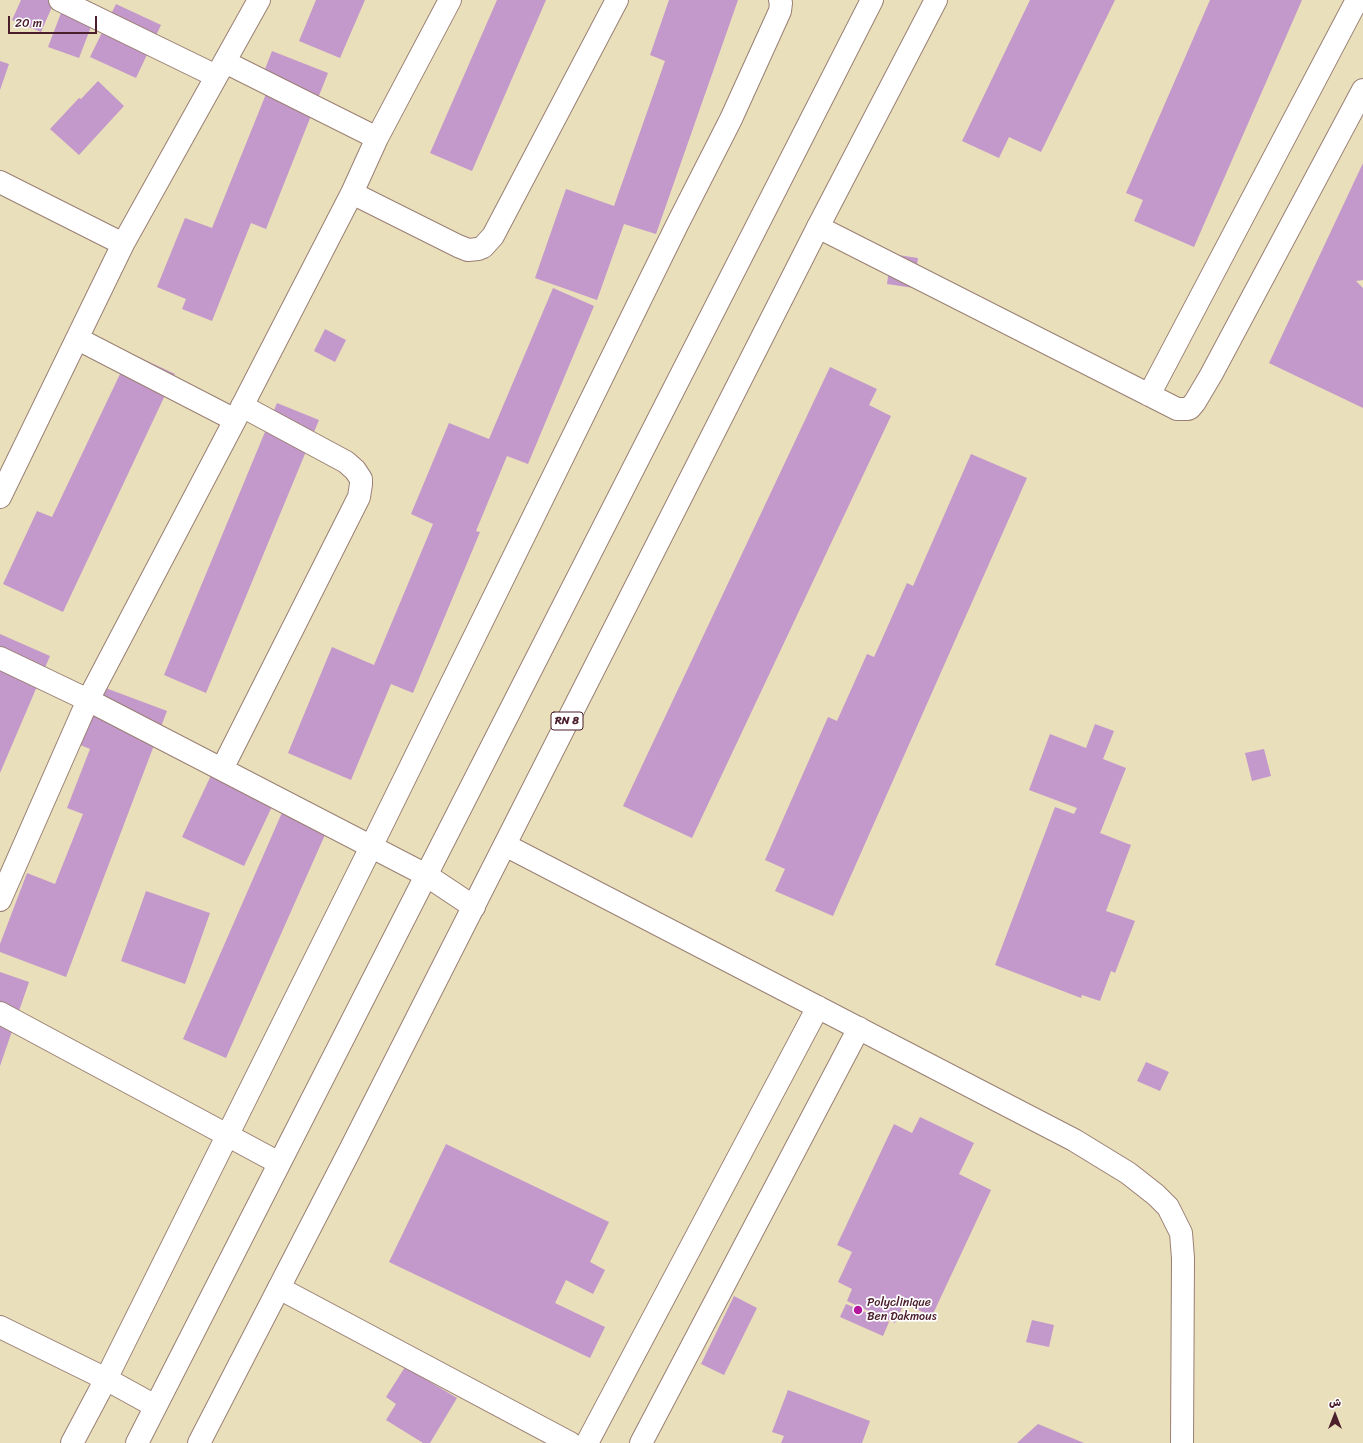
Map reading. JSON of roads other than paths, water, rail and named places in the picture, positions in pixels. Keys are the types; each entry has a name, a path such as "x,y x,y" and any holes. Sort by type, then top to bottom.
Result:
{"main road":[{"path":"60,0 377,138"},
{"path":"0,497 6,470 78,339 123,244 259,0"},
{"path":"0,900 88,700 239,413 352,193 377,138 450,0"},
{"path":"352,193 458,246 468,250 483,247 493,236 617,0"},
{"path":"72,1443 106,1379 371,847 731,119 780,11 780,0"},
{"path":"137,1443 872,0"},
{"name":"RN 8","path":"199,1443 474,907 818,226 936,0"},
{"path":"1149,395 1357,0"},
{"path":"818,226 1177,409 1188,409 1192,406 1211,375 1363,90"},
{"path":"0,182 123,244"},
{"path":"78,339 346,462 355,470 361,479 362,484 359,497 222,769"},
{"path":"0,658 88,700 371,847 426,876 474,907"},
{"path":"505,845 1074,1140 1128,1173 1156,1195 1168,1207 1181,1233 1183,1258 1182,1443"},
{"path":"587,1443 818,1007"},
{"path":"0,1013 279,1163"},
{"path":"641,1443 859,1028"},
{"path":"279,1288 570,1443"},
{"path":"0,1326 106,1379 155,1406"}],"place":[{"name":"Polyclinique Ben Dakmous","path":"858,1310"}]}
